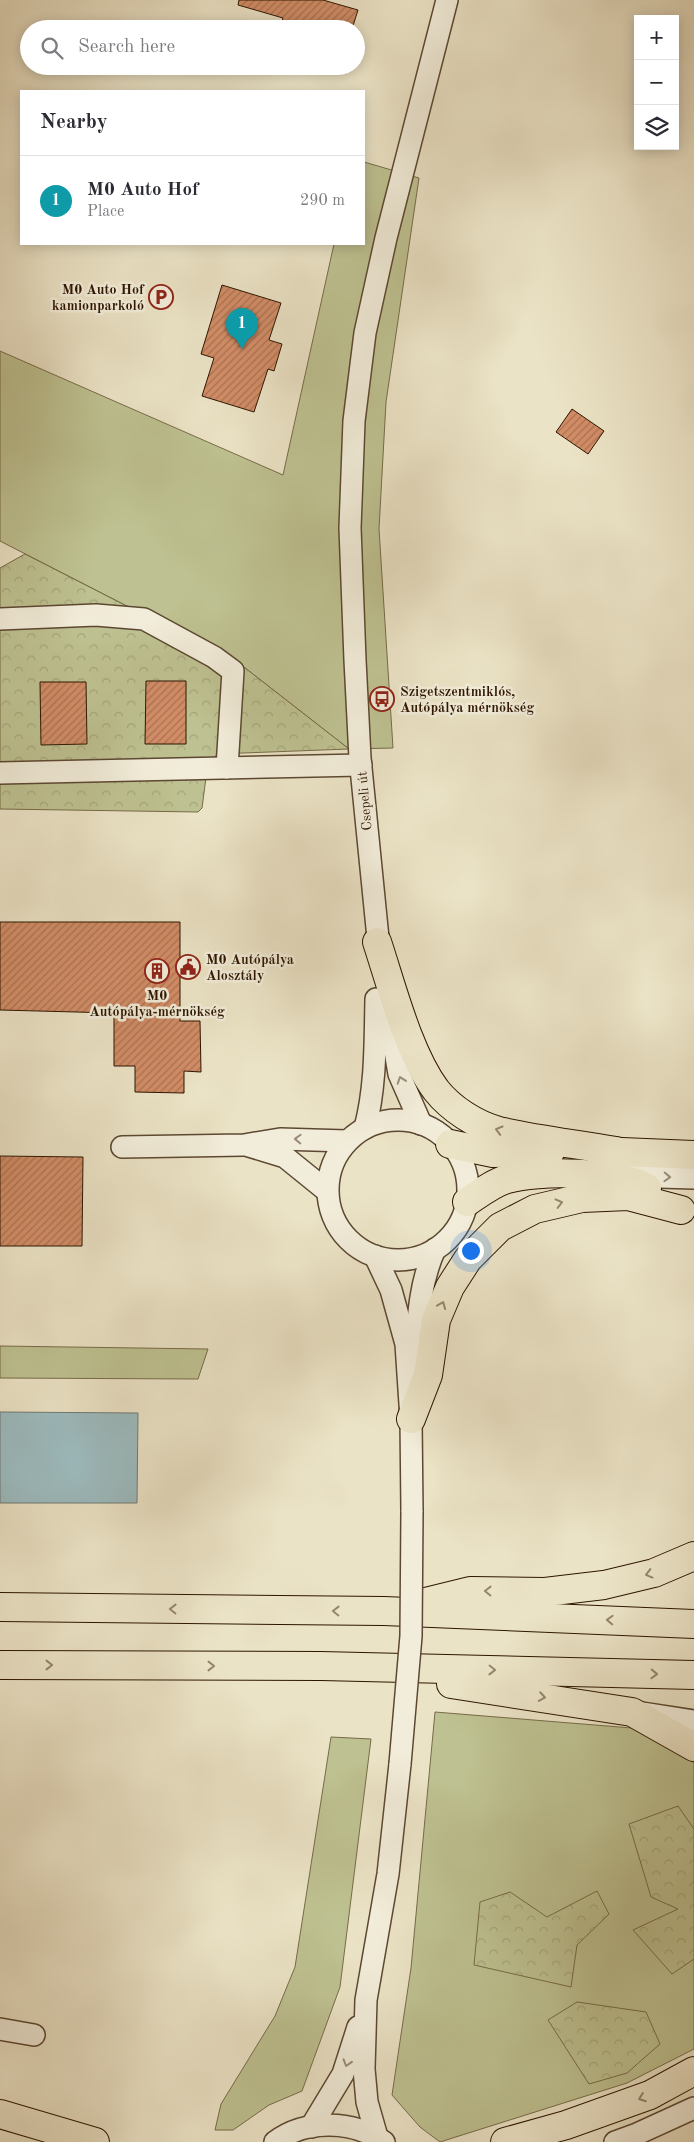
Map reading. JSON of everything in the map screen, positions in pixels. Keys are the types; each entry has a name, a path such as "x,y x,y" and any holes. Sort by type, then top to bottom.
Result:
{"main road":[{"path":"377,942 400,1011 422,1068 437,1091 463,1115 498,1130 616,1151"},
{"path":"450,1144 493,1153 616,1151 694,1155"},
{"path":"467,1202 505,1180 532,1174 585,1174 641,1184 688,1214"},
{"path":"411,1419 428,1375 436,1320 450,1287 468,1259 500,1226 535,1209 582,1198 628,1196 688,1214"},
{"path":"384,1611 470,1591 545,1592 604,1585 654,1573 694,1556"},
{"path":"0,1607 384,1611 694,1624"},
{"path":"0,1665 321,1666 694,1675"},
{"path":"321,1666 540,1696 632,1712 694,1747"},
{"path":"505,2142 566,2125 650,2095 691,2076"},
{"path":"0,2114 90,2141"}],"street":[{"name":"Csepeli út","path":"421,1124 399,1074 377,942 361,765 350,528 354,421 364,334 386,238 447,0"},
{"path":"0,619 96,615 144,619 234,671 227,768"},
{"path":"0,773 361,765"},
{"name":"Csepeli út","path":"365,1128 370,1111 373,1076 377,942"},
{"path":"402,1120 421,1124 437,1132 450,1144 461,1161 467,1181 467,1202 461,1220 450,1237 435,1249 416,1258 395,1260 375,1256 356,1246 341,1231 331,1212 327,1191 330,1173 336,1156 347,1142 365,1128 383,1122 402,1120"},
{"path":"122,1147 244,1145 280,1139 347,1142"},
{"path":"244,1145 285,1157 327,1191"},
{"path":"604,1176 694,1178"},
{"path":"411,1419 420,1301 427,1268 435,1249"},
{"path":"311,2127 343,2074 366,2000 388,1874 411,1636 411,1419 406,1344 391,1290 375,1256"},
{"path":"632,1712 694,1721"},
{"path":"366,2000 364,2068 367,2102 381,2140"},
{"path":"0,2029 34,2035"},
{"path":"615,2142 694,2108"},
{"path":"275,2142 294,2132 311,2127 334,2125 356,2128 381,2140"}],"green space":[{"path":"365,162 419,178 386,402 379,529 393,748 349,749 240,664 0,541 0,351 283,475 334,245 365,245"},
{"path":"25,554 240,664 349,749 217,754 207,770 202,808 198,812 0,809 0,568"},
{"path":"0,1346 208,1349 198,1379 0,1378"},
{"path":"435,1712 644,1729 694,1763 694,2049 627,2083 440,2142 420,2127 392,2095 411,1968"},
{"path":"331,1737 371,1739 340,1987 302,2091 269,2105 233,2130 215,2130 221,2104 275,2016 295,1967"},
{"path":"678,1806 694,1829 694,1959 672,1974 633,1930 678,1909 651,1897 629,1824"},
{"path":"597,1891 609,1914 577,1945 571,1987 474,1965 480,1902 510,1892 547,1917"},
{"path":"577,2002 646,2012 660,2044 627,2073 589,2084 548,2020"}],"water":[{"path":"0,1412 138,1413 137,1503 0,1503"}],"building":[{"path":"239,0 323,0 358,10 355,20 282,20 283,18 238,5"},
{"path":"222,285 281,303 269,340 282,344 274,371 268,369 254,412 202,396 214,358 201,354"},
{"path":"572,409 604,431 588,454 556,432"},
{"path":"146,681 186,681 186,744 145,744"},
{"path":"40,682 86,682 87,744 41,745"},
{"path":"0,922 180,922 180,1021 200,1021 201,1072 184,1071 184,1093 135,1092 135,1066 114,1066 114,1013 0,1010"},
{"path":"0,1156 83,1157 82,1246 0,1246"}],"place":[{"name":"M0 Auto Hof kamionparkoló","path":"161,297"},
{"name":"M0 Auto Hof","path":"242,349"},
{"name":"Szigetszentmiklós, Autópálya mérnökség","path":"382,699"},
{"name":"M0 Autópálya Alosztály","path":"188,967"},
{"name":"M0 Autópálya-mérnökség","path":"157,971"}]}
